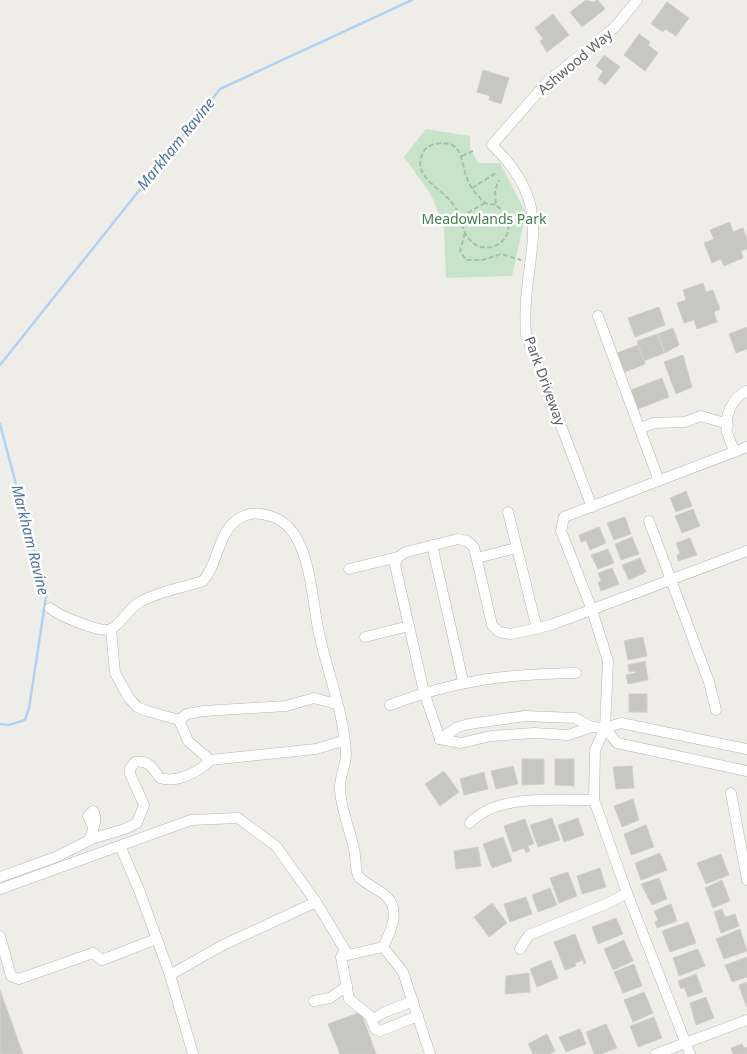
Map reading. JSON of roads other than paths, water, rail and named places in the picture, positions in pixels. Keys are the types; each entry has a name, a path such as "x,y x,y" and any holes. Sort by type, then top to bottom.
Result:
{"street":[{"name":"Ashwood Way","path":"492,145 547,82 615,27 636,0"},
{"name":"Park Driveway","path":"492,145 512,166 527,192 534,220 524,312 526,334 592,507"},
{"path":"598,316 659,481"},
{"path":"735,452 727,431 732,402 736,397 747,391"},
{"path":"641,428 654,423 685,422 701,416 728,424"},
{"path":"690,1054 627,893 594,800 595,750 605,728 608,661 592,610 561,531 564,517 747,447"},
{"path":"508,512 537,629"},
{"path":"50,608 80,623 104,630 111,629 139,603 154,595 203,581 216,562 226,531 235,522 251,513 273,516 288,528 301,546 310,579 318,629 336,704 346,765 340,785 358,876 388,898 392,905 393,922 382,947"},
{"path":"649,521 709,682 716,710"},
{"path":"349,569 432,545 458,539 467,541 474,547 492,625 499,632 511,634 537,629 592,610 747,551"},
{"path":"432,545 462,681"},
{"path":"477,558 516,548"},
{"path":"398,556 395,564 424,692 440,739"},
{"path":"365,637 409,626"},
{"path":"111,629 115,673 129,698 138,707 147,712 179,720 188,714 204,711 286,706 314,698 336,704"},
{"path":"390,705 424,692 462,681 522,674 576,673"},
{"path":"440,739 458,727 469,724 525,716 575,718 592,727"},
{"path":"179,720 188,741 210,760"},
{"path":"440,739 461,743 500,736 568,734 592,727 605,728 621,723 747,749"},
{"path":"605,728 617,743 747,771"},
{"path":"0,877 56,857 89,840 131,827 140,818 143,799 130,774 130,768 135,762 147,763 154,768 160,778 167,779 190,775 210,760 316,749 343,741"},
{"path":"731,793 739,823 747,880"},
{"path":"470,823 480,813 502,803 594,800"},
{"path":"0,889 192,820 238,818 276,846 316,902 348,954 382,947"},
{"path":"89,840 93,828"},
{"path":"120,846 139,890 170,976 194,1054"},
{"path":"520,950 529,935 606,904 627,893"},
{"path":"170,976 221,946 316,902"},
{"path":"0,936 11,976 19,979 93,953 102,960 156,940"},
{"path":"382,947 403,972 430,1054"},
{"path":"345,950 341,957 349,999 372,1019 375,1029 380,1031 418,1016"},
{"path":"314,1001 330,998 347,986"},
{"path":"372,1019 413,1001"},
{"path":"656,1054 747,1020"}],"waterway":[{"name":"Markham Ravine","path":"0,365 220,89 412,0"},
{"name":"Markham Ravine","path":"0,424 46,597 29,708 25,720 9,725 0,724"}],"park label":[{"name":"Meadowlands Park","path":"484,219"}]}
